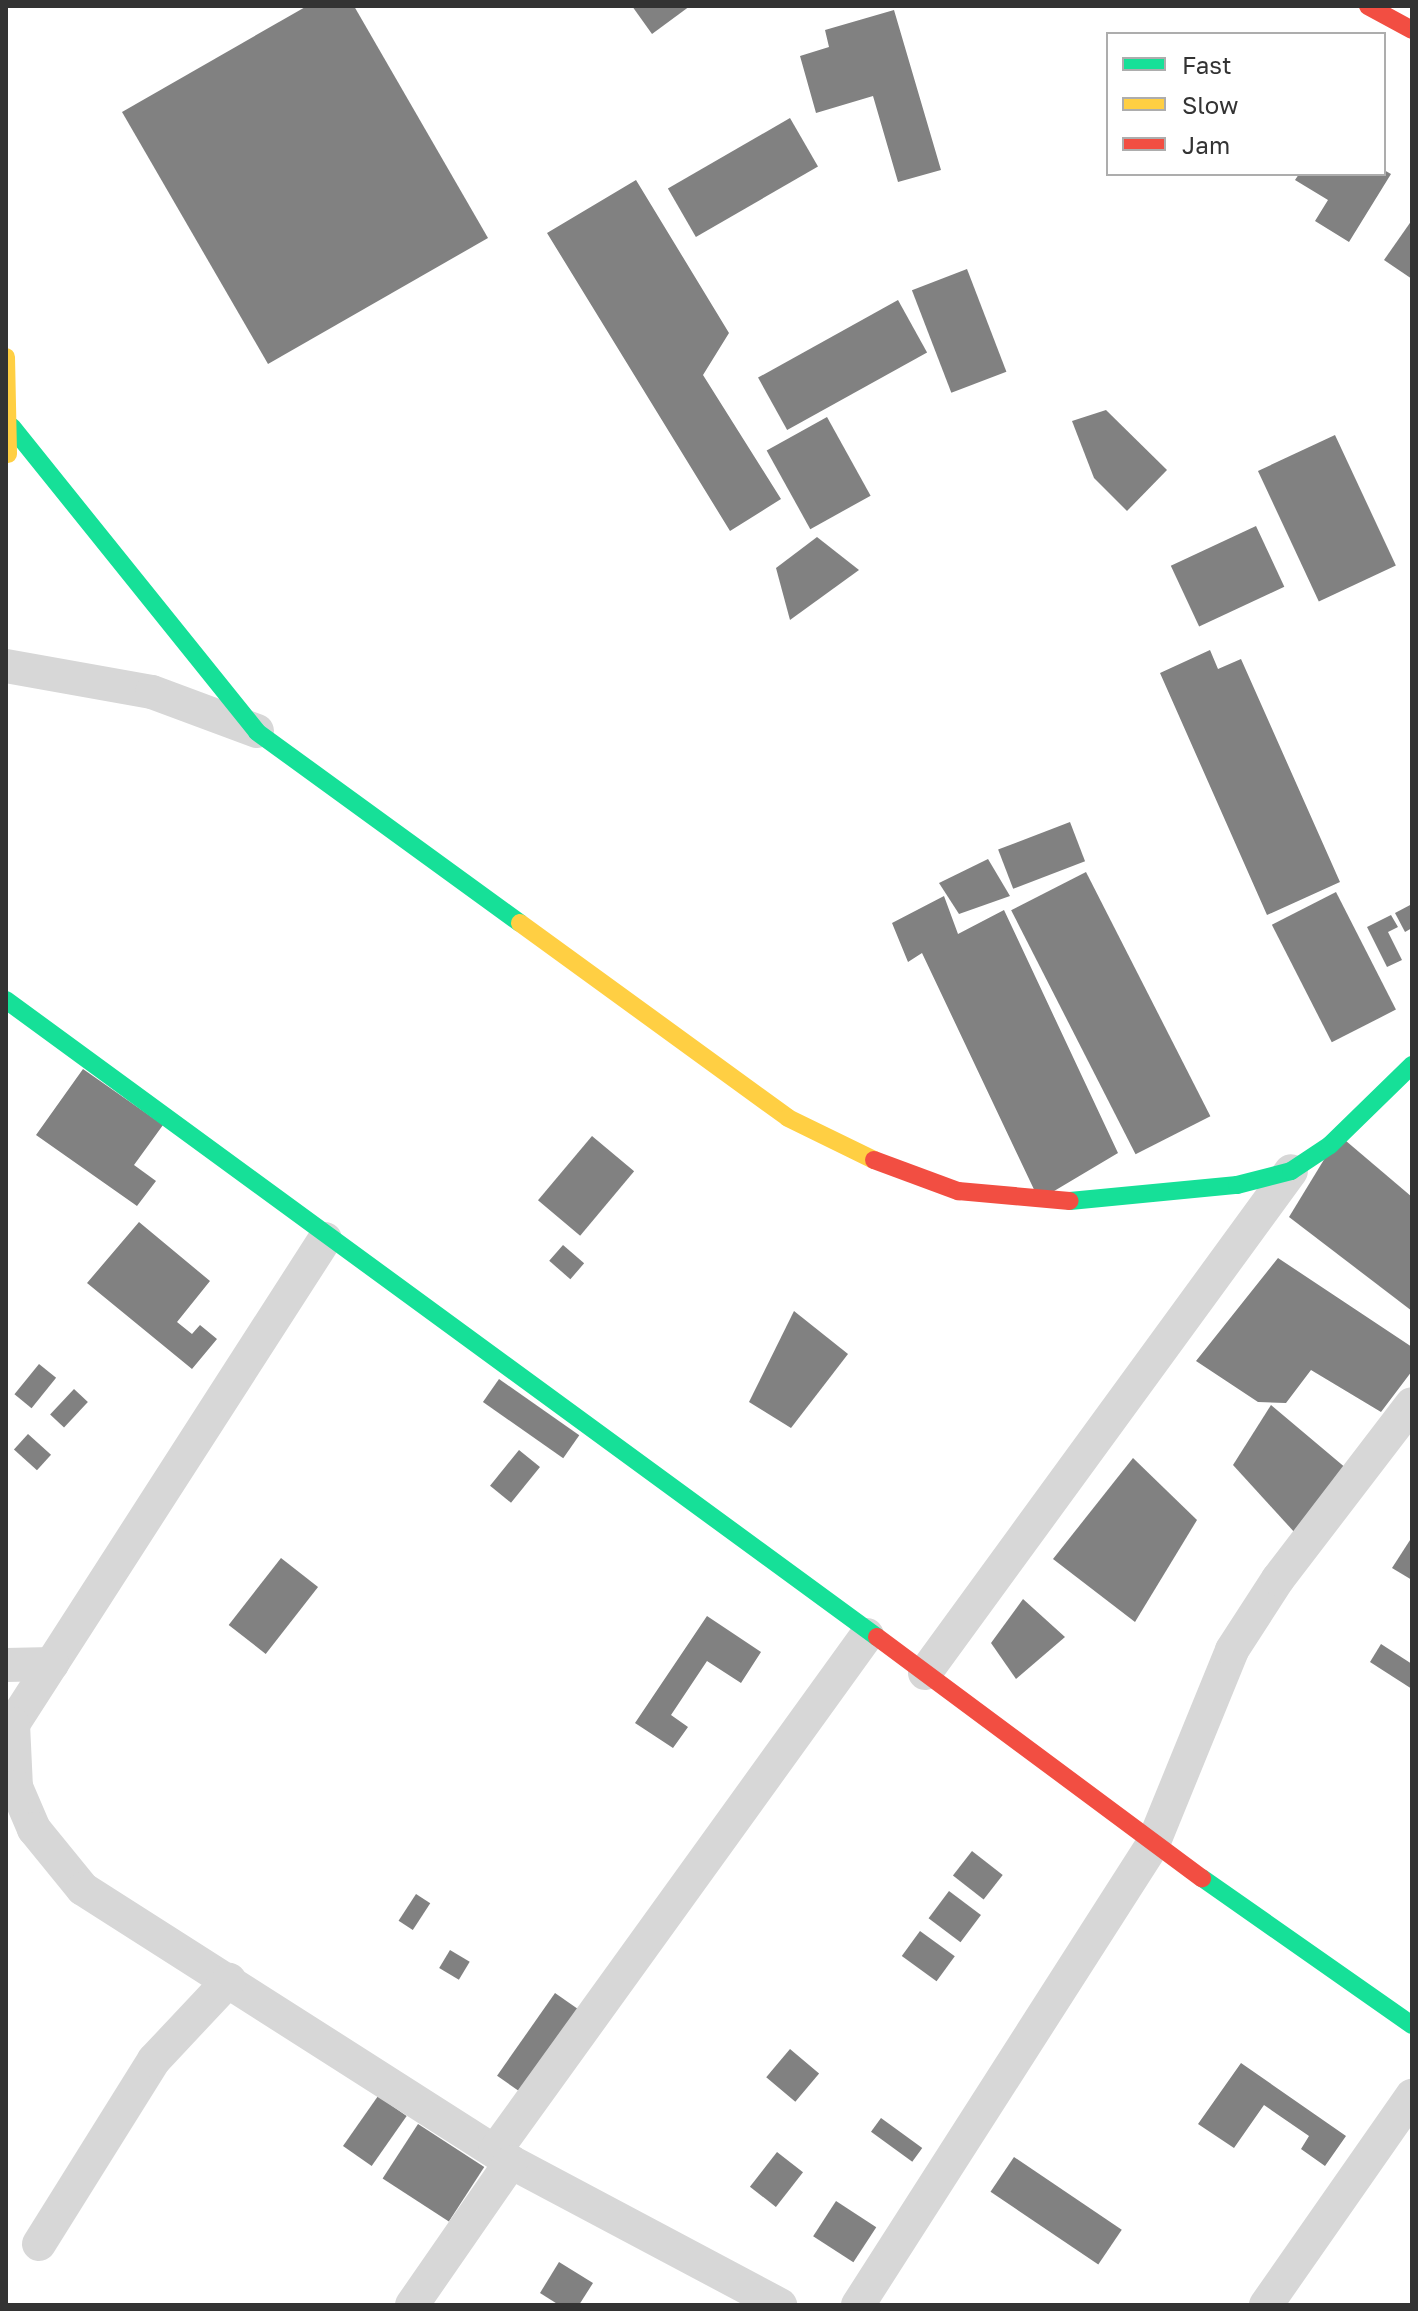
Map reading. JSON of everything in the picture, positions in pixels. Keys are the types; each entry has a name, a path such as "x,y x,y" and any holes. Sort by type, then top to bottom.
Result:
{"main road":[{"path":"1368,6 1412,30"},
{"path":"6,357 12,427 6,464"},
{"path":"12,427 257,732 788,1118 900,1172 958,1191 1060,1202 1237,1185 1291,1171 1330,1145 1412,1065"},
{"path":"6,1000 325,1239 595,1425 867,1635 925,1673 1153,1844 1412,2025"}],"street":[{"path":"6,666 152,692 257,732"},
{"path":"925,1673 1291,1171"},
{"path":"325,1239 13,1724 16,1787 34,1829 83,1889 503,2157 780,2305"},
{"path":"858,2305 1153,1844 1232,1650 1278,1579 1412,1404"},
{"path":"412,2305 503,2157 867,1635"},
{"path":"6,1665 52,1664"},
{"path":"39,2244 154,2060 229,1980"},
{"path":"1266,2305 1412,2096"}],"building":[{"path":"307,6 354,6 488,238 268,364 122,112"},
{"path":"632,6 690,6 652,34"},
{"path":"894,10 941,170 898,182 873,96 816,113 800,56 829,47 825,30"},
{"path":"790,118 818,166 696,237 668,188"},
{"path":"1386,171 1391,174 1349,242 1315,221 1328,200 1295,180 1298,176 1386,176"},
{"path":"636,180 729,333 703,375 781,499 730,531 547,233"},
{"path":"1412,220 1412,279 1384,260"},
{"path":"967,269 1006,372 951,393 912,290"},
{"path":"898,300 927,352 787,430 758,378"},
{"path":"1106,410 1167,470 1127,511 1094,478 1072,421"},
{"path":"827,417 871,496 810,529 767,450"},
{"path":"1335,435 1396,566 1319,601 1258,471"},
{"path":"1256,526 1284,587 1199,626 1171,566"},
{"path":"817,537 859,570 790,620 776,568"},
{"path":"1210,650 1218,669 1241,659 1340,882 1267,915 1160,673"},
{"path":"1070,822 1085,861 1013,889 998,850"},
{"path":"988,859 1010,896 959,914 939,883"},
{"path":"1086,872 1210,1116 1136,1154 1011,910"},
{"path":"1336,892 1396,1010 1332,1042 1272,925"},
{"path":"944,896 958,934 1004,910 1118,1153 1039,1200 922,953 908,962 892,923"},
{"path":"1412,904 1412,928 1405,932 1395,913"},
{"path":"1391,915 1398,927 1388,932 1402,960 1387,967 1367,927"},
{"path":"83,1069 163,1125 134,1165 156,1181 137,1206 36,1135"},
{"path":"1339,1135 1412,1197 1412,1311 1289,1217"},
{"path":"592,1136 634,1171 580,1236 538,1200"},
{"path":"139,1222 210,1281 177,1322 192,1334 200,1325 217,1339 192,1369 87,1283"},
{"path":"563,1245 584,1263 570,1279 549,1261"},
{"path":"1278,1258 1412,1347 1412,1371 1381,1412 1311,1370 1286,1403 1258,1402 1196,1361"},
{"path":"794,1311 848,1354 791,1428 749,1402"},
{"path":"39,1364 56,1378 32,1408 14,1394"},
{"path":"499,1379 579,1435 563,1458 483,1402"},
{"path":"74,1389 88,1402 64,1428 50,1415"},
{"path":"1271,1405 1347,1469 1296,1534 1233,1465"},
{"path":"28,1434 51,1455 37,1470 14,1450"},
{"path":"519,1450 540,1467 511,1503 490,1486"},
{"path":"1133,1458 1197,1520 1135,1622 1053,1559"},
{"path":"1412,1537 1412,1580 1392,1568"},
{"path":"281,1558 318,1587 266,1654 229,1625"},
{"path":"1023,1599 1065,1637 1016,1679 991,1643"},
{"path":"707,1616 761,1652 741,1683 707,1661 671,1715 688,1727 673,1748 635,1723"},
{"path":"1381,1644 1412,1664 1412,1689 1370,1662"},
{"path":"972,1851 1003,1875 984,1899 953,1875"},
{"path":"949,1891 981,1915 960,1942 929,1918"},
{"path":"416,1894 430,1903 413,1930 399,1921"},
{"path":"920,1931 955,1956 937,1981 902,1956"},
{"path":"450,1950 470,1962 459,1980 439,1968"},
{"path":"555,1993 584,2013 526,2096 497,2076"},
{"path":"790,2049 819,2073 795,2102 766,2077"},
{"path":"1241,2063 1346,2136 1325,2166 1301,2149 1309,2136 1264,2105 1234,2148 1198,2124"},
{"path":"378,2096 407,2116 372,2166 343,2146"},
{"path":"881,2118 922,2148 912,2162 871,2132"},
{"path":"418,2124 484,2167 449,2222 383,2179"},
{"path":"777,2152 803,2172 776,2207 750,2187"},
{"path":"1014,2157 1122,2230 1098,2265 991,2192"},
{"path":"836,2201 876,2227 853,2262 813,2236"},
{"path":"559,2262 593,2283 579,2305 559,2305 540,2293"}],"traffic: fast":[{"path":"12,427 257,732 520,923"},
{"path":"6,1000 877,1637"},
{"path":"1070,1201 1237,1185 1291,1171 1330,1145 1412,1065"},
{"path":"1202,1878 1412,2025"}],"traffic: slow":[{"path":"6,357 8,454"},
{"path":"520,923 788,1118 874,1160"}],"traffic: jam":[{"path":"1368,6 1412,30"},
{"path":"874,1160 958,1191 1070,1201"},
{"path":"877,1637 1202,1878"}]}
